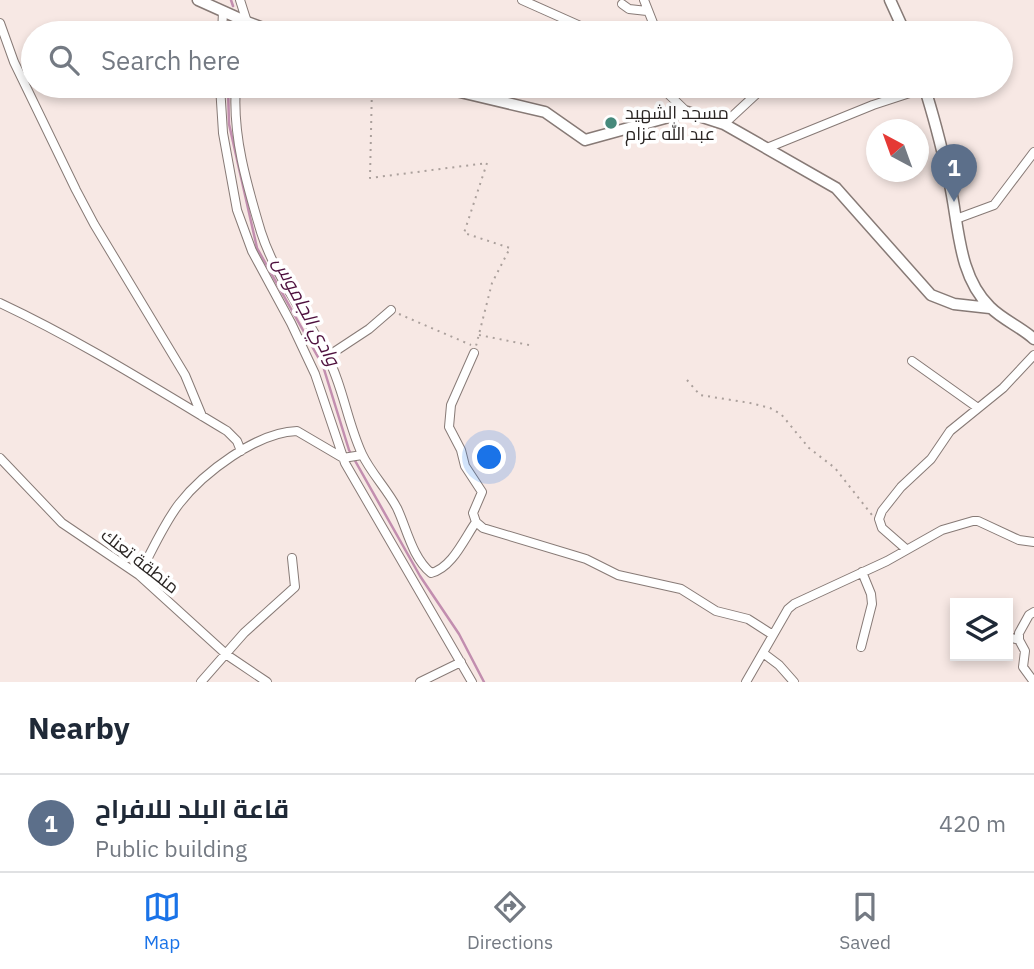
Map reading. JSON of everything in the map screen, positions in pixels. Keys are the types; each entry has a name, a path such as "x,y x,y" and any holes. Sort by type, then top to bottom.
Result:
{"street":[{"path":"198,0 235,21"},
{"path":"240,0 244,21"},
{"path":"522,0 569,21"},
{"path":"644,0 652,21"},
{"path":"890,0 900,21"},
{"path":"622,4 629,9 647,11"},
{"path":"223,12 223,21"},
{"path":"0,23 21,76"},
{"path":"32,98 94,225 186,374 201,416"},
{"path":"221,98 223,133 237,210 252,251 292,323 315,374 343,458 471,682"},
{"path":"235,98 234,113 238,139 270,255 328,356 362,455 396,506 424,567 431,573 439,571 449,562 476,522"},
{"path":"486,98 545,112 585,140 687,112"},
{"path":"672,98 687,112 724,124 836,188 930,295 954,304 990,307"},
{"path":"724,124 752,98"},
{"path":"766,148 893,98"},
{"path":"928,98 950,183 967,270 990,307 1034,339"},
{"path":"956,219 994,205 1034,152"},
{"path":"0,303 99,354 230,433 241,451"},
{"path":"328,356 369,329 391,310"},
{"path":"475,350 451,405 449,427 461,450 465,466 482,492 473,513 476,522 498,533 586,559 618,575 681,589 716,611 748,619 773,635"},
{"path":"906,549 879,524 882,511 901,487 931,459 950,431 1003,388 1034,355"},
{"path":"912,361 978,408"},
{"path":"139,575 180,503 201,480 263,438 297,431 343,458 362,455"},
{"name":"منطقة تعنك","path":"0,458 62,523 139,575 227,654 267,682"},
{"path":"746,682 794,604 887,561 942,530 978,521 1019,540 1034,542"},
{"path":"201,682 244,634 295,587 292,558"},
{"path":"861,647 872,604 862,572"},
{"path":"1034,612 1019,633 1019,640 1025,651 1023,667 1034,682"},
{"path":"1013,638 1019,640"},
{"path":"763,653 779,665 794,682"},
{"path":"420,682 461,662"}],"path":[{"path":"372,98 370,178 487,163 464,233 510,248 492,283 475,350 391,310"},
{"path":"478,335 529,345"},
{"path":"687,380 700,395 750,403 770,408 780,414 809,448 835,468 879,524"}],"waterway":[{"name":"وادي الجاموس","path":"231,0 233,6"},
{"name":"وادي الجاموس","path":"228,98 229,124 257,248 323,366 349,450 420,576 459,634 484,682"}],"place":[{"name":"مسجد الشهيد عبد الله عزام","path":"611,123"},
{"name":"قاعة البلد للافراح","path":"954,202"}]}
